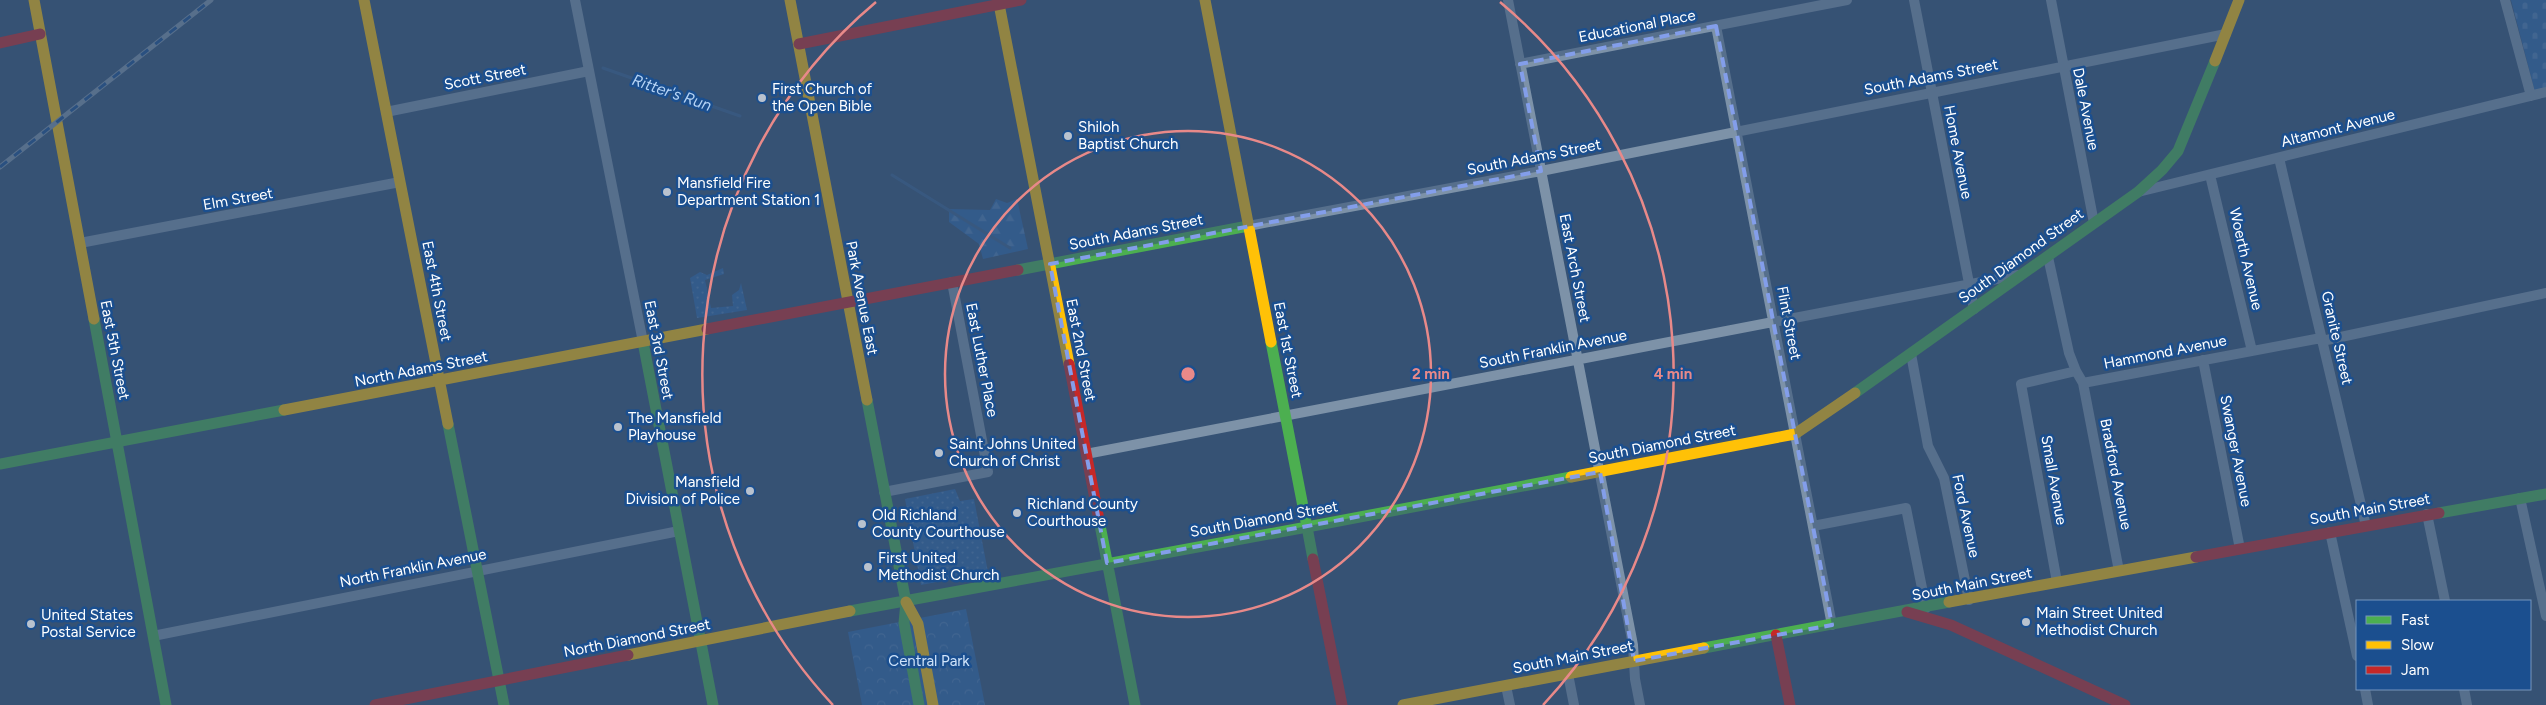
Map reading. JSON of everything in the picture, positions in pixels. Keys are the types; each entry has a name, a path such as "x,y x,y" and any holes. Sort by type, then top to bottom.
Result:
{"main road":[{"name":"East 5th Street","path":"34,0 166,705"},
{"name":"East 4th Street","path":"364,0 504,705"},
{"name":"Park Avenue East","path":"790,0 906,602 904,623 919,705"},
{"path":"799,44 999,2 1021,0"},
{"name":"East 1st Street","path":"1205,0 1342,705"},
{"name":"South Diamond Street","path":"906,602 1795,434 1911,354 2138,192 2162,170 2178,151 2239,0"},
{"name":"East 2nd Street","path":"999,2 1135,705"},
{"path":"0,44 40,34"},
{"name":"South Adams Street","path":"847,302 1248,226"},
{"name":"North Adams Street","path":"0,464 118,443 847,302"},
{"name":"East 3rd Street","path":"643,342 713,705"},
{"name":"South Main Street","path":"1403,705 1907,612 2240,548 2546,494"},
{"name":"Park Avenue East","path":"906,602 918,624 933,705"},
{"name":"North Diamond Street","path":"375,705 701,640 906,602"},
{"path":"1907,612 1951,625 2125,705"},
{"path":"1776,635 1790,705"}],"street":[{"name":"East 3rd Street","path":"575,0 643,342"},
{"name":"East Arch Street","path":"1508,0 1600,472 1634,661 1640,705"},
{"name":"Educational Place","path":"1520,64 1847,0"},
{"name":"Home Avenue","path":"1914,0 1974,309"},
{"name":"Dale Avenue","path":"2051,0 2062,66 2094,222"},
{"path":"2505,0 2531,96"},
{"name":"Flint Street","path":"1716,26 1832,625"},
{"name":"South Adams Street","path":"1248,226 1541,171 2226,34"},
{"name":"Scott Street","path":"386,112 589,71"},
{"name":"Altamont Avenue","path":"2138,192 2546,92"},
{"name":"Granite Street","path":"2279,158 2366,526"},
{"name":"Woerth Avenue","path":"2210,175 2252,351"},
{"name":"Elm Street","path":"80,243 400,182"},
{"path":"2048,256 2069,353 2076,371 2083,382"},
{"name":"South Franklin Avenue","path":"1086,454 2024,273"},
{"name":"East Luther Place","path":"884,492 988,472 952,282"},
{"name":"Hammond Avenue","path":"2083,382 2322,339 2546,293"},
{"name":"Ford Avenue","path":"1911,354 1928,446 1944,478 1969,600"},
{"name":"Swanger Avenue","path":"2203,360 2240,548"},
{"name":"Small Avenue","path":"2057,582 2021,384 2076,371"},
{"name":"Bradford Avenue","path":"2083,382 2119,571"},
{"path":"2520,498 2546,616"},
{"path":"1813,526 1906,508 1926,608"},
{"path":"2427,514 2445,600"},
{"name":"North Franklin Avenue","path":"153,636 679,531"},
{"path":"2330,532 2356,651"},
{"path":"1568,674 1574,705"},
{"path":"1506,686 1510,705"},
{"path":"2364,690 2368,705"},
{"path":"2464,690 2467,705"}],"highlighted area":[{"path":"1716,26 1832,625 1634,661 1600,472 1107,563 1050,264 1541,171 1520,64"}],"green space":[{"path":"2511,0 2546,0 2546,89 2535,92"},
{"path":"996,199 1007,203 1017,199 1028,249 983,259 979,244 949,222 949,209 990,210"},
{"path":"723,268 724,274 705,280 711,308 733,306 732,295 739,290 741,283 747,310 697,318 690,278 700,272 707,275"},
{"path":"955,489 960,501 974,499 988,572 921,585 905,499"},
{"name":"Central Park","path":"966,609 985,705 862,705 848,632"}],"waterway":[{"name":"Ritter's Run","path":"603,68 740,116"},
{"path":"892,175 1010,248"}],"railway":[{"path":"0,167 211,0"}],"traffic: fast":[{"path":"1855,393 2138,192 2162,170 2178,151 2215,61"},
{"path":"1018,270 1248,226"},
{"path":"94,319 166,705"},
{"path":"643,342 713,705"},
{"path":"1271,342 1307,527"},
{"path":"867,400 906,602 904,623 919,705"},
{"path":"0,464 284,410"},
{"path":"448,424 504,705"},
{"path":"1307,527 1571,477"},
{"path":"2439,513 2546,494"},
{"path":"1099,520 1135,705"},
{"path":"850,611 1307,527 1313,559"},
{"path":"1704,648 1949,602"}],"traffic: slow":[{"path":"34,0 94,319"},
{"path":"364,0 448,424"},
{"path":"790,0 867,400"},
{"path":"1205,0 1271,342"},
{"path":"2215,61 2239,0"},
{"path":"999,4 1069,364"},
{"path":"284,410 707,329"},
{"path":"1571,477 1795,434 1855,393"},
{"path":"1949,602 2196,557"},
{"path":"906,602 918,624 933,705"},
{"path":"628,655 850,611"},
{"path":"1403,705 1704,648"}],"traffic: jam":[{"path":"799,44 1021,0"},
{"path":"0,43 40,34"},
{"path":"707,329 1018,270"},
{"path":"1069,364 1099,520"},
{"path":"2196,557 2439,513"},
{"path":"1313,559 1342,705"},
{"path":"1907,612 1951,625 2125,705"},
{"path":"1776,635 1790,705"},
{"path":"375,705 628,655"}],"place":[{"name":"First Church of the Open Bible","path":"762,98"},
{"name":"Shiloh Baptist Church","path":"1068,136"},
{"name":"Mansfield Fire Department Station 1","path":"667,192"},
{"name":"The Mansfield Playhouse","path":"618,427"},
{"name":"Saint Johns United Church of Christ","path":"939,453"},
{"name":"Mansfield Division of Police","path":"750,491"},
{"name":"Richland County Courthouse","path":"1017,513"},
{"name":"Old Richland County Courthouse","path":"862,524"},
{"name":"First United Methodist Church","path":"868,567"},
{"name":"Main Street United Methodist Church","path":"2026,622"},
{"name":"United States Postal Service","path":"31,624"}]}
